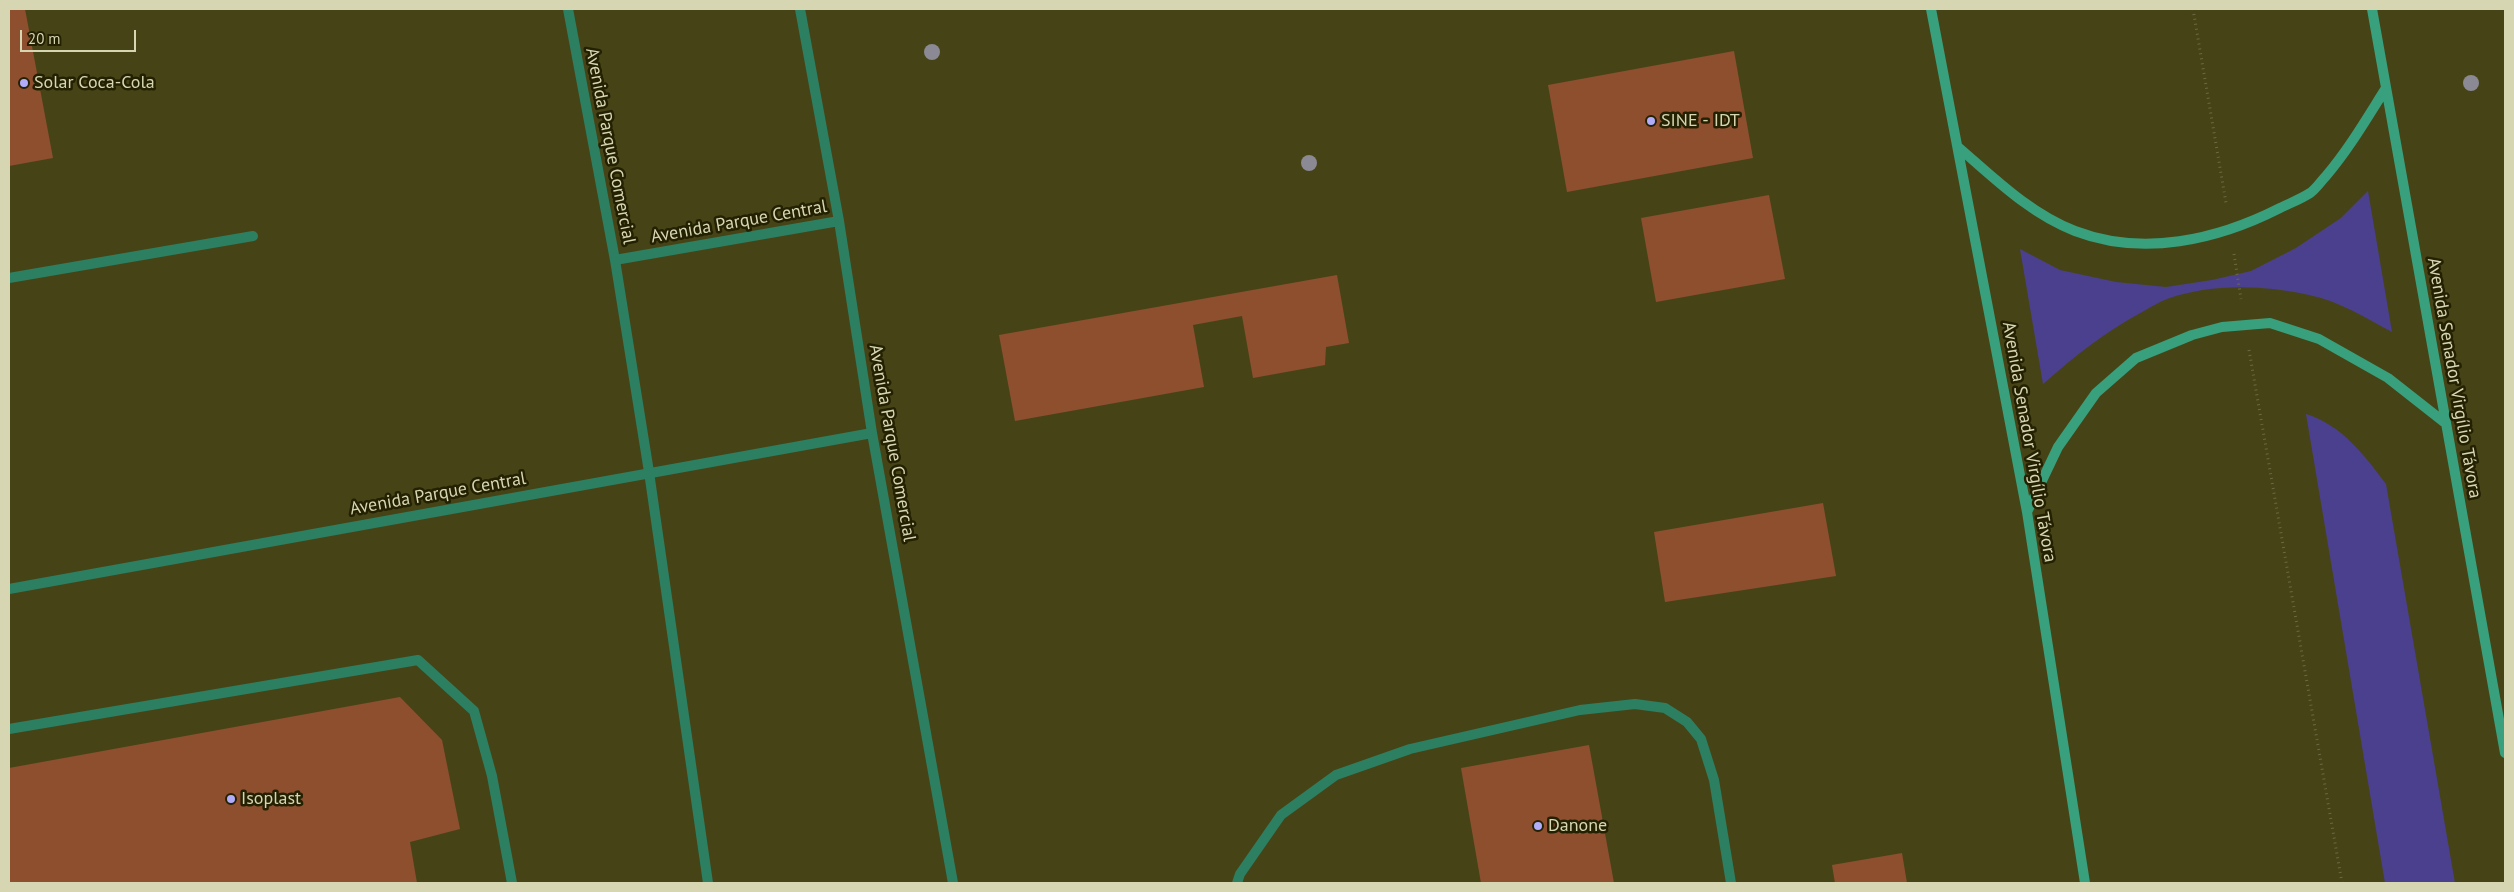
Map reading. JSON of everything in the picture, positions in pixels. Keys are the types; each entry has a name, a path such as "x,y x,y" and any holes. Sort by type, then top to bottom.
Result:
{"main road":[{"name":"Avenida Senador Virgílio Távora","path":"1931,9 2027,512 2084,883"},
{"name":"Avenida Senador Virgílio Távora","path":"2372,9 2444,422 2505,753"},
{"path":"1958,147 2006,188 2047,216 2075,231 2119,241 2157,244 2194,240 2245,225 2312,192 2338,161 2386,88"},
{"path":"2027,512 2058,447 2096,393 2136,358 2192,335 2222,327 2270,323 2319,339 2388,378 2444,422"}],"street":[{"name":"Avenida Parque Comercial","path":"568,9 615,260 649,472 708,883"},
{"name":"Avenida Parque Comercial","path":"800,9 839,221 872,432 953,883"},
{"name":"Avenida Parque Central","path":"615,260 839,221"},
{"path":"9,278 254,236"},
{"name":"Avenida Parque Central","path":"9,589 872,432"},
{"path":"9,729 418,660 474,711 492,776 512,883"},
{"path":"1237,883 1240,874 1281,815 1336,775 1410,749 1580,710 1635,704 1665,708 1687,722 1701,739 1714,780 1731,883"}],"path":[{"path":"2193,9 2245,325 2342,883"}],"shaded area":[{"path":"9,9 2505,9 2505,883 9,883"},
{"path":"2368,191 2392,332 2342,306 2309,295 2274,289 2238,287 2201,290 2167,299 2130,319 2091,344 2043,384 2020,249 2060,270 2116,282 2166,287 2212,280 2251,271 2296,248 2341,218"},
{"path":"2306,414 2319,419 2342,434 2361,452 2386,484 2455,883 2385,883"}],"building":[{"name":"Solar Coca-Cola","path":"9,9 25,9 53,158 9,166"},
{"name":"SINE - IDT","path":"1734,51 1753,158 1567,192 1548,85"},
{"path":"1769,195 1785,279 1656,302 1641,218"},
{"path":"1337,275 1349,343 1326,347 1325,365 1253,378 1242,316 1193,325 1204,387 1015,421 999,335"},
{"path":"1823,503 1836,576 1665,602 1654,532"},
{"name":"Isoplast","path":"400,697 442,740 460,829 410,842 417,883 9,883 9,768"},
{"name":"Danone","path":"1589,745 1614,883 1481,883 1461,768"},
{"path":"1902,853 1907,883 1835,883 1832,865"}],"place":[{"name":"Solar Coca-Cola","path":"24,83"},
{"name":"SINE - IDT","path":"1651,121"},
{"name":"Isoplast","path":"231,799"},
{"name":"Danone","path":"1538,826"}]}
